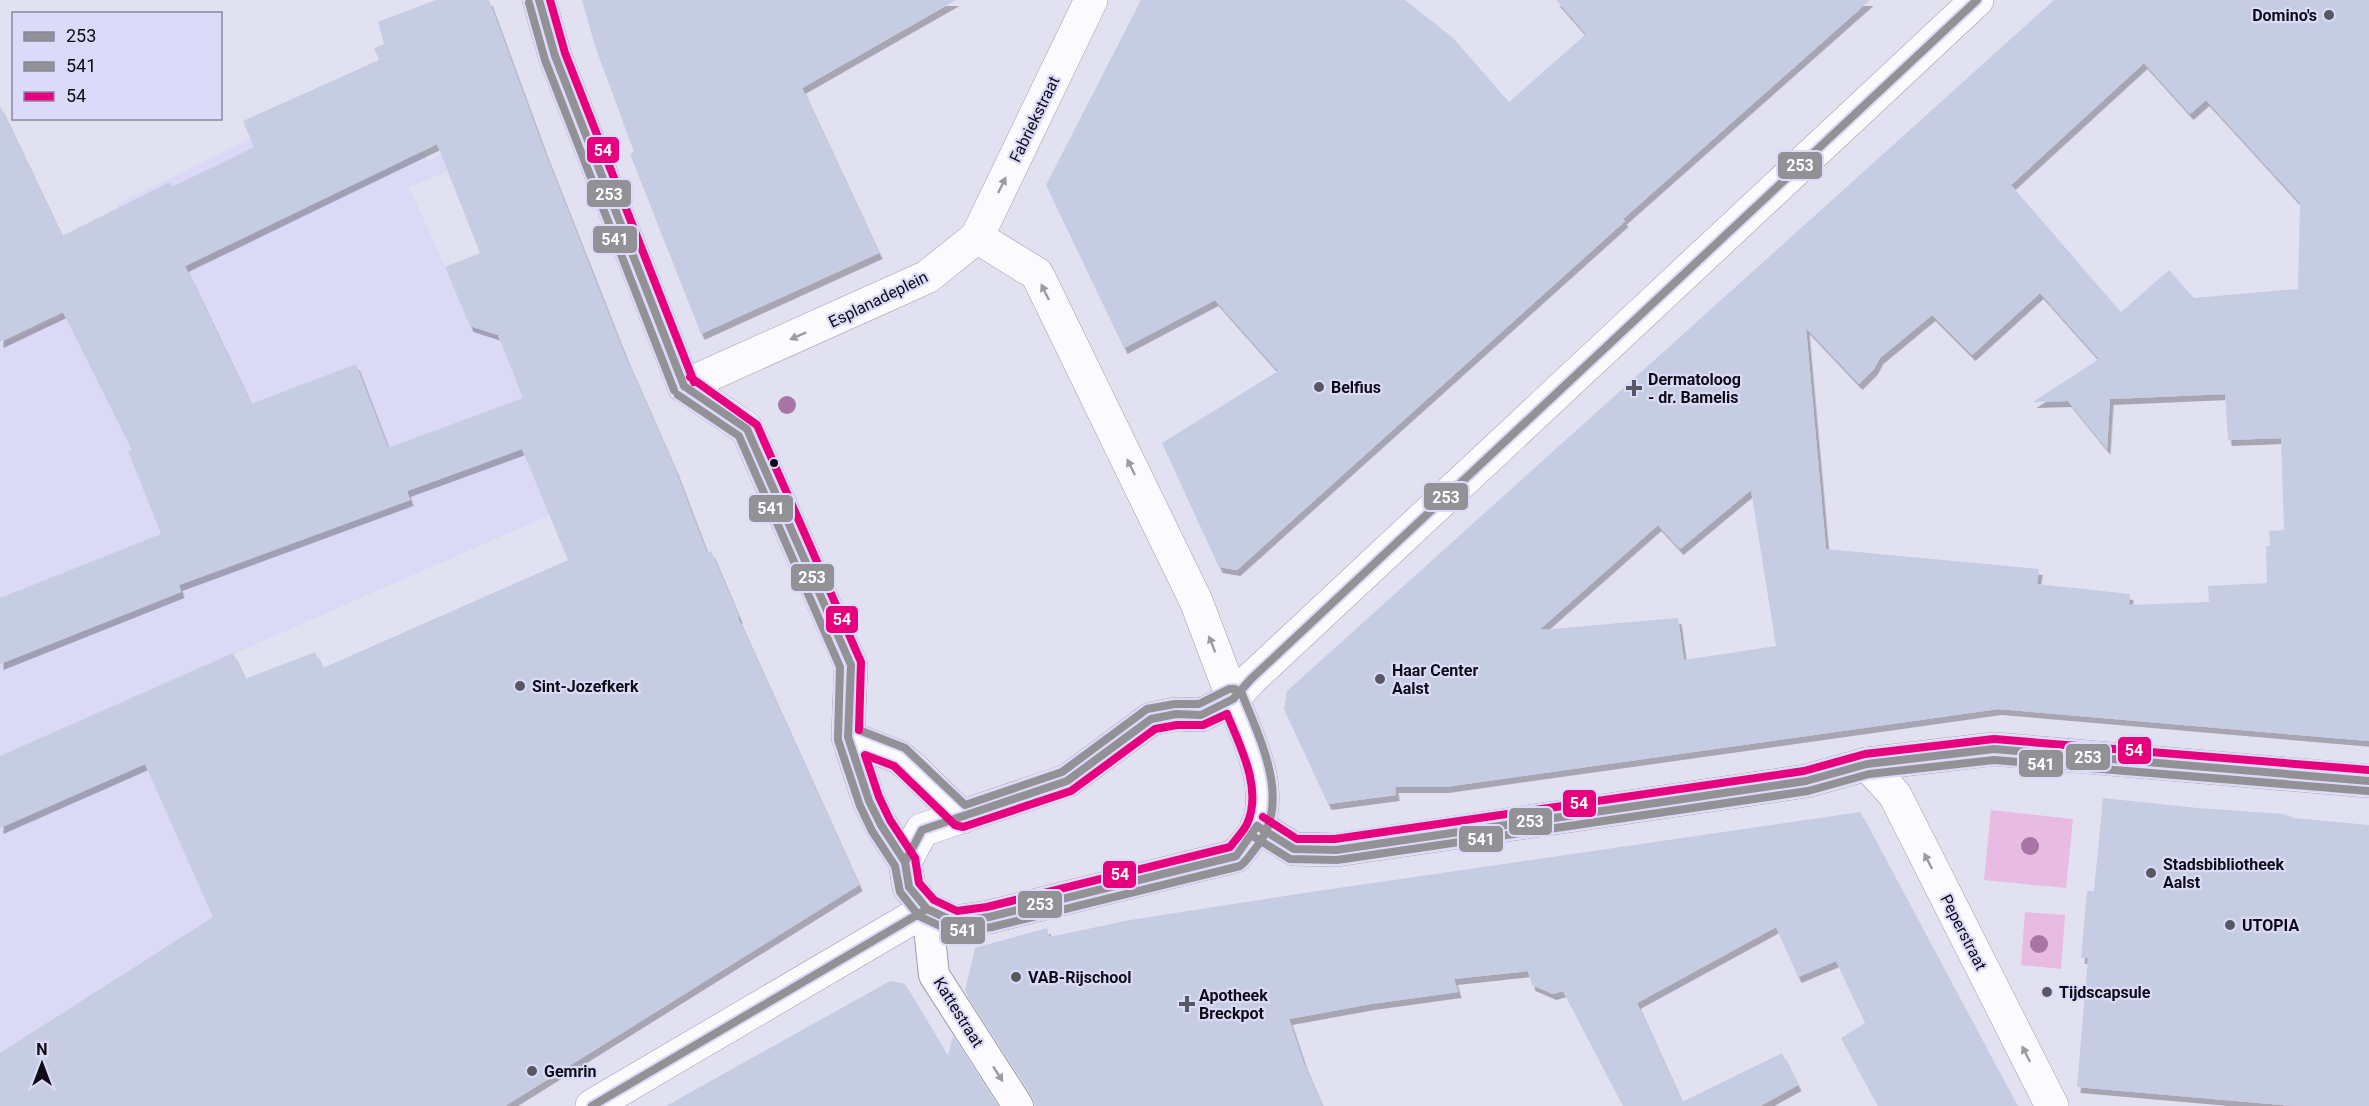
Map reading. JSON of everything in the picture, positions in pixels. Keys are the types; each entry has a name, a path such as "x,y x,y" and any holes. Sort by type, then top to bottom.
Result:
{"street":[{"path":"539,0 555,56 684,386 747,429 851,665 848,737 869,801 881,825 905,862 909,887 927,909 955,922 989,917 1236,856 1257,825 1262,798 1260,769 1196,601 1037,274 977,237"},
{"name":"Fabriekstraat","path":"977,237 1091,0"},
{"path":"905,862 922,830 1068,781 1150,719 1176,714 1201,715 1233,699 1251,679 1977,0"},
{"name":"Esplanadeplein","path":"684,386 927,278 977,237"},
{"path":"848,737 898,758 912,768 963,817"},
{"path":"1257,825 1294,849 1336,850 1806,781 1866,764 1994,749 2369,781"},
{"name":"Peperstraat","path":"1866,764 1895,795 2052,1106"},
{"path":"592,1106 927,909"},
{"name":"Kattestraat","path":"927,909 934,975 1018,1106"}],"shaded area":[{"path":"385,72 428,161 441,154 447,172 409,187 466,315 495,298 589,261 626,358 671,462 233,654 263,715 310,878 0,1106 0,345 150,273 117,204"},
{"path":"1991,810 2073,819 2066,888 1984,880"},
{"path":"2025,912 2065,915 2061,969 2021,965"}],"building":[{"path":"436,0 489,0 544,150 626,358 675,469 707,553 711,551 738,618 859,885 505,1106 0,1106 0,1053 213,917 145,764 0,828 0,756 233,653 245,679 315,652 323,668 568,560 522,449 407,491 410,500 179,585 181,592 0,664 0,598 161,534 128,451 132,450 63,312 0,342 0,106 62,236 170,182 172,187 254,147 243,121 379,60 374,48 384,44 378,22","holes":["437,144 480,253 445,267 470,326 498,335 523,398 388,448 356,364 251,404 185,266"]},
{"path":"582,0 956,0 802,88 879,253 701,334 630,154 634,152 595,46"},
{"path":"1141,0 1405,0 1452,37 1509,102 1586,34 1556,0 1870,0 1623,219 1625,221 1237,570 1219,567 1162,443 1278,371 1215,300 1124,348 1046,185"},
{"path":"2054,0 2369,0 2369,741 1998,709 1445,787 1395,787 1396,795 1328,804 1284,709 1287,691","holes":["2144,63 2190,114 2206,100 2300,203 2298,289 2194,298 2169,270 2121,312 2011,185","2040,293 2099,359 2033,402 2068,401 2107,449 2110,399 2225,394 2228,440 2281,438 2284,530 2269,531 2270,546 2266,546 2267,583 2208,586 2209,602 2129,605 2130,594 2037,584 2039,569 1826,549 1806,328 1859,384 1874,369 1880,358 1932,315 1972,355","1751,490 1776,646 1684,660 1678,618 1539,630 1658,525 1680,549"]},
{"name":"UTOPIA","path":"2103,798 2283,814 2294,818 2369,825 2369,1106 2294,1106 2077,1087 2088,958 2081,958 2087,891 2094,891"},
{"path":"1860,812 2017,1106 1878,1106 1841,1038 1865,1023 1836,961 1798,977 1776,927 1637,1003 1682,1102 1782,1053 1798,1085 1760,1106 1623,1106 1563,991 1553,994 1532,985 1528,971 1454,979 1458,992 1371,1004 1289,1019 1304,1064 1322,1106 1035,1106 1033,1097 965,991 975,948 1047,928 1049,937 1130,920 1311,892"},
{"path":"890,981 905,984 948,1056 953,1036 998,1106 666,1106"}],"transit line":[{"name":"253","path":"539,0 555,56 684,386"},
{"name":"54","path":"550,0 565,53 694,382"},
{"name":"253","path":"927,909 909,887 905,862 922,830 1067,781 1151,719 1176,714 1201,715 1233,699 1251,679 1977,0"},
{"name":"541","path":"529,3 545,60 674,390"},
{"name":"54","path":"690,377 757,425 861,662 859,730"},
{"name":"253","path":"684,386 747,429 851,665 848,737 869,801 881,825 905,862 909,887 927,909 955,922 989,917 1236,856 1257,826"},
{"name":"541","path":"678,395 739,436 840,667 838,737"},
{"name":"541","path":"838,740 860,806 872,831 895,866 900,892 919,916 953,932 992,927 1240,866 1255,849 1266,831 1272,812 1273,792 1264,752 1242,694 1235,689 1229,689 1199,704 1175,704 1147,709 1062,772 965,805 905,748 859,730"},
{"name":"54","path":"1227,714 1248,768 1252,797 1247,824 1230,847 987,907 957,911 934,900 919,883 915,858 890,820 879,797 865,755 894,766 955,825 963,827 1071,791 1155,729 1177,725 1203,725 1227,714"},
{"name":"54","path":"1263,817 1297,839 1335,839 1804,771 1865,754 1994,739 2369,770"},
{"name":"253","path":"1257,826 1294,849 1336,850 1806,781 1867,764 1994,749 2369,781"},
{"name":"541","path":"1251,835 1290,859 1337,860 1808,791 1869,774 1994,760 2368,791"},
{"name":"253","path":"592,1106 927,909"}],"place":[{"name":"Domino's","path":"2329,15"},
{"name":"Belfius","path":"1319,387"},
{"name":"Dermatoloog - dr. Bamelis","path":"1634,388"},
{"name":"Haar Center Aalst","path":"1380,679"},
{"name":"Sint-Jozefkerk","path":"520,686"},
{"name":"Stadsbibliotheek Aalst","path":"2151,873"},
{"name":"UTOPIA","path":"2230,925"},
{"name":"VAB-Rijschool","path":"1016,977"},
{"name":"Tijdscapsule","path":"2047,992"},
{"name":"Apotheek Breckpot","path":"1187,1004"},
{"name":"Gemrin","path":"532,1071"}]}
